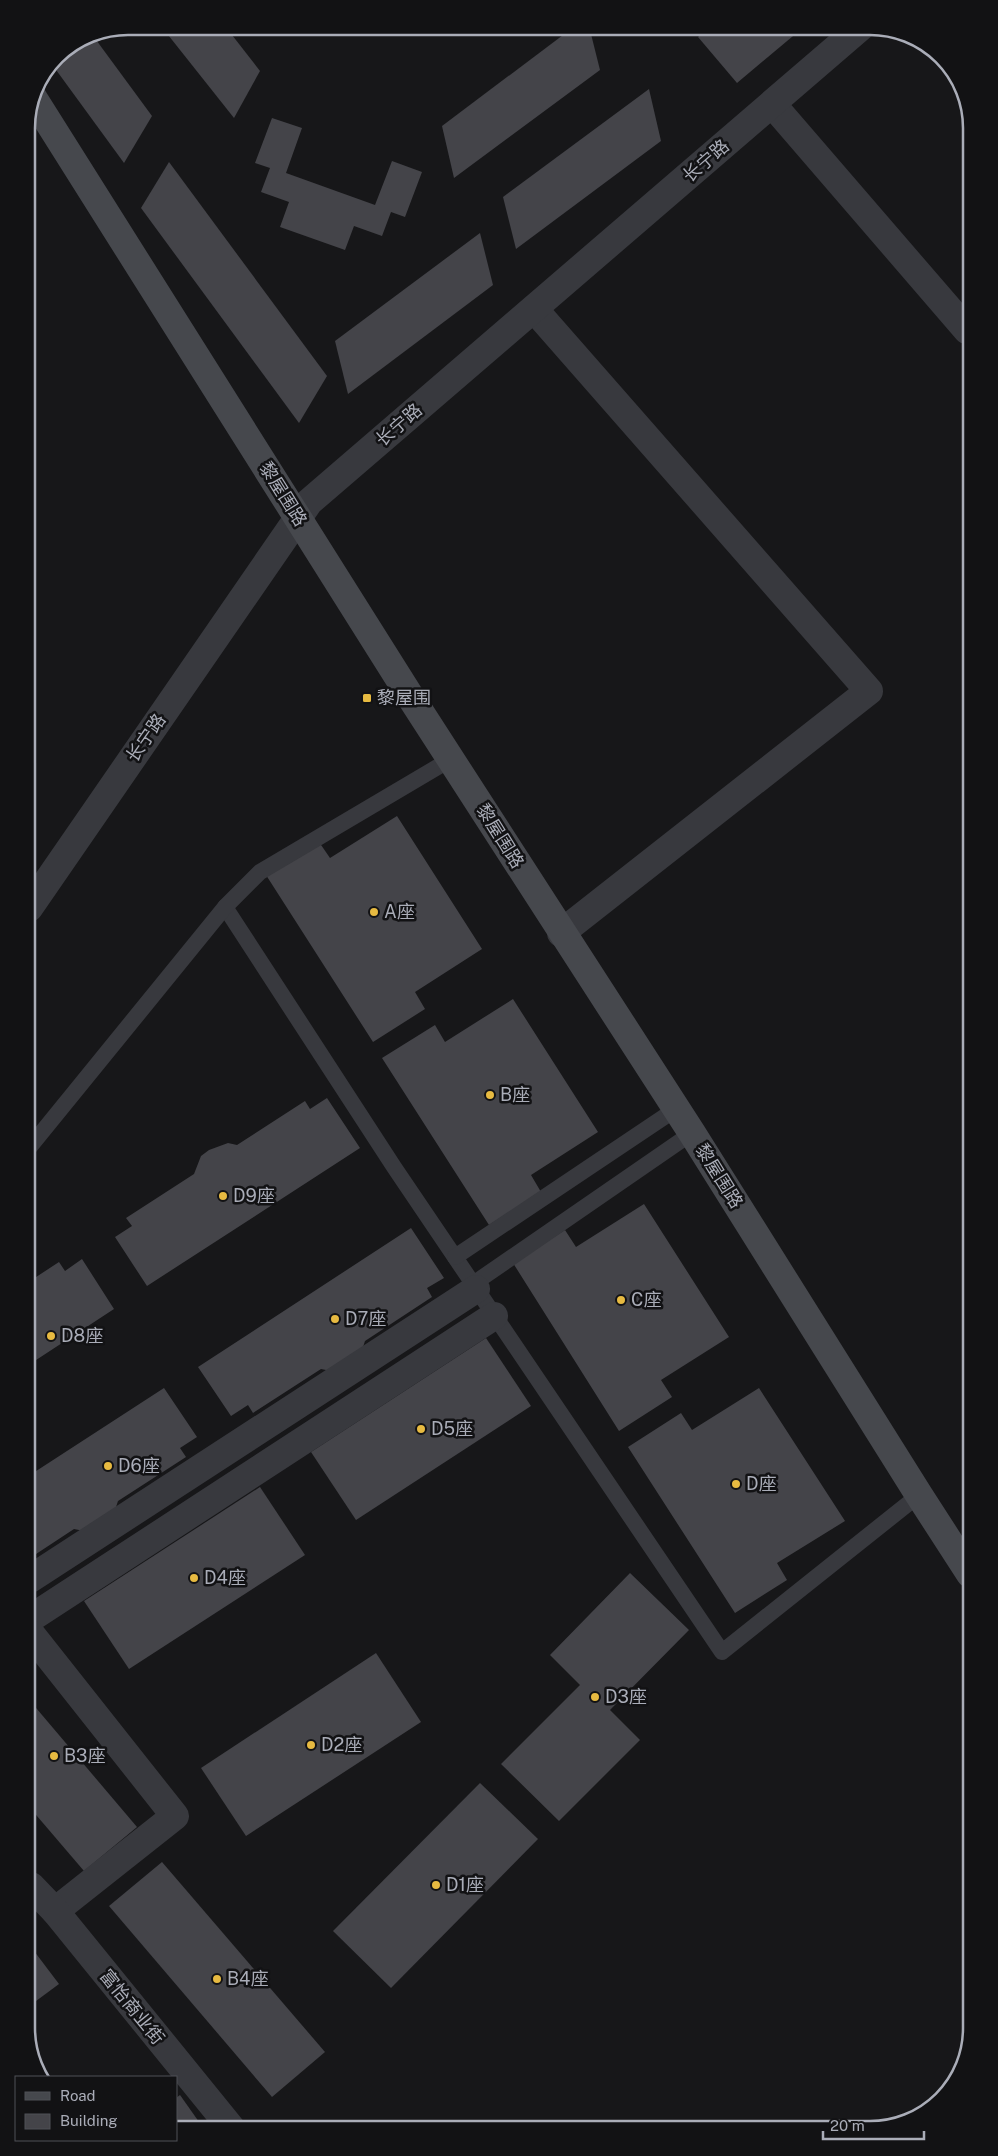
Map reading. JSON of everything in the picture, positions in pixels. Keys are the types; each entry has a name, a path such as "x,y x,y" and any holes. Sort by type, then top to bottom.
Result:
{"street":[{"name":"长宁路","path":"35,899 309,502 852,35"},
{"path":"772,104 963,325"},
{"name":"黎屋围路","path":"38,105 561,933 692,1133 918,1495 963,1563"},
{"path":"534,309 869,691 561,933"},
{"path":"35,1576 475,1287"},
{"path":"35,1615 494,1316"},
{"path":"35,1639 175,1816 55,1911"},
{"name":"富怡商业街","path":"35,1892 55,1911 226,2121"}],"lane":[{"path":"35,1141 225,907 260,872 451,759"},
{"path":"225,907 394,1167 722,1652 918,1495"},
{"path":"455,1257 676,1109"},
{"path":"475,1287 692,1133"}],"building":[{"path":"168,35 232,35 260,71 234,118"},
{"path":"563,35 591,35 600,70 454,178 442,126"},
{"path":"700,35 794,35 737,83 698,37"},
{"path":"97,40 152,116 124,163 56,69 76,51"},
{"path":"649,89 661,141 516,249 503,197"},
{"path":"272,118 302,128 286,173 375,205 392,161 422,172 405,217 391,212 382,236 354,226 345,250 280,227 289,202 261,192 270,168 255,163"},
{"path":"169,162 327,376 299,423 141,208"},
{"path":"480,233 493,285 348,394 335,341"},
{"name":"A座","path":"397,816 482,949 415,992 425,1009 373,1042 266,875 319,842 330,858"},
{"name":"B座","path":"513,999 598,1132 531,1175 541,1192 489,1225 382,1058 435,1025 445,1042"},
{"name":"D9座","path":"327,1098 360,1148 147,1286 115,1237 132,1226 126,1218 194,1174 201,1156 209,1150 228,1143 237,1145 305,1101 310,1109"},
{"name":"C座","path":"644,1204 729,1337 661,1380 672,1397 619,1431 513,1263 565,1230 576,1247"},
{"name":"D7座","path":"411,1228 444,1278 427,1288 432,1297 365,1341 362,1350 331,1371 321,1369 253,1413 248,1405 231,1416 198,1367"},
{"name":"D8座","path":"82,1259 114,1309 35,1361 35,1278 59,1262 65,1271"},
{"name":"D5座","path":"486,1338 531,1406 356,1520 311,1452"},
{"name":"D6座","path":"164,1388 197,1437 180,1448 186,1457 118,1501 115,1510 84,1531 74,1529 35,1555 35,1472"},
{"name":"D座","path":"759,1388 845,1521 777,1563 787,1580 735,1613 628,1447 681,1413 692,1430"},
{"name":"D4座","path":"260,1487 305,1555 129,1669 84,1601"},
{"name":"D3座","path":"630,1573 689,1630 610,1710 640,1740 559,1821 501,1764 580,1685 550,1655"},
{"name":"D2座","path":"376,1653 421,1722 246,1836 201,1768"},
{"name":"B3座","path":"35,1707 137,1827 84,1871 35,1814"},
{"name":"D1座","path":"480,1783 538,1839 391,1988 333,1931"},
{"name":"B4座","path":"162,1862 325,2052 272,2097 109,1906"},
{"path":"35,1952 59,1984 35,2002"},
{"path":"180,2095 198,2121 178,2121 178,2096"}],"place":[{"name":"黎屋围","path":"367,698"},
{"name":"A座","path":"374,912"},
{"name":"B座","path":"490,1095"},
{"name":"D9座","path":"223,1196"},
{"name":"C座","path":"621,1300"},
{"name":"D7座","path":"335,1319"},
{"name":"D8座","path":"51,1336"},
{"name":"D5座","path":"421,1429"},
{"name":"D6座","path":"108,1466"},
{"name":"D座","path":"736,1484"},
{"name":"D4座","path":"194,1578"},
{"name":"D3座","path":"595,1697"},
{"name":"D2座","path":"311,1745"},
{"name":"B3座","path":"54,1756"},
{"name":"D1座","path":"436,1885"},
{"name":"B4座","path":"217,1979"}]}
